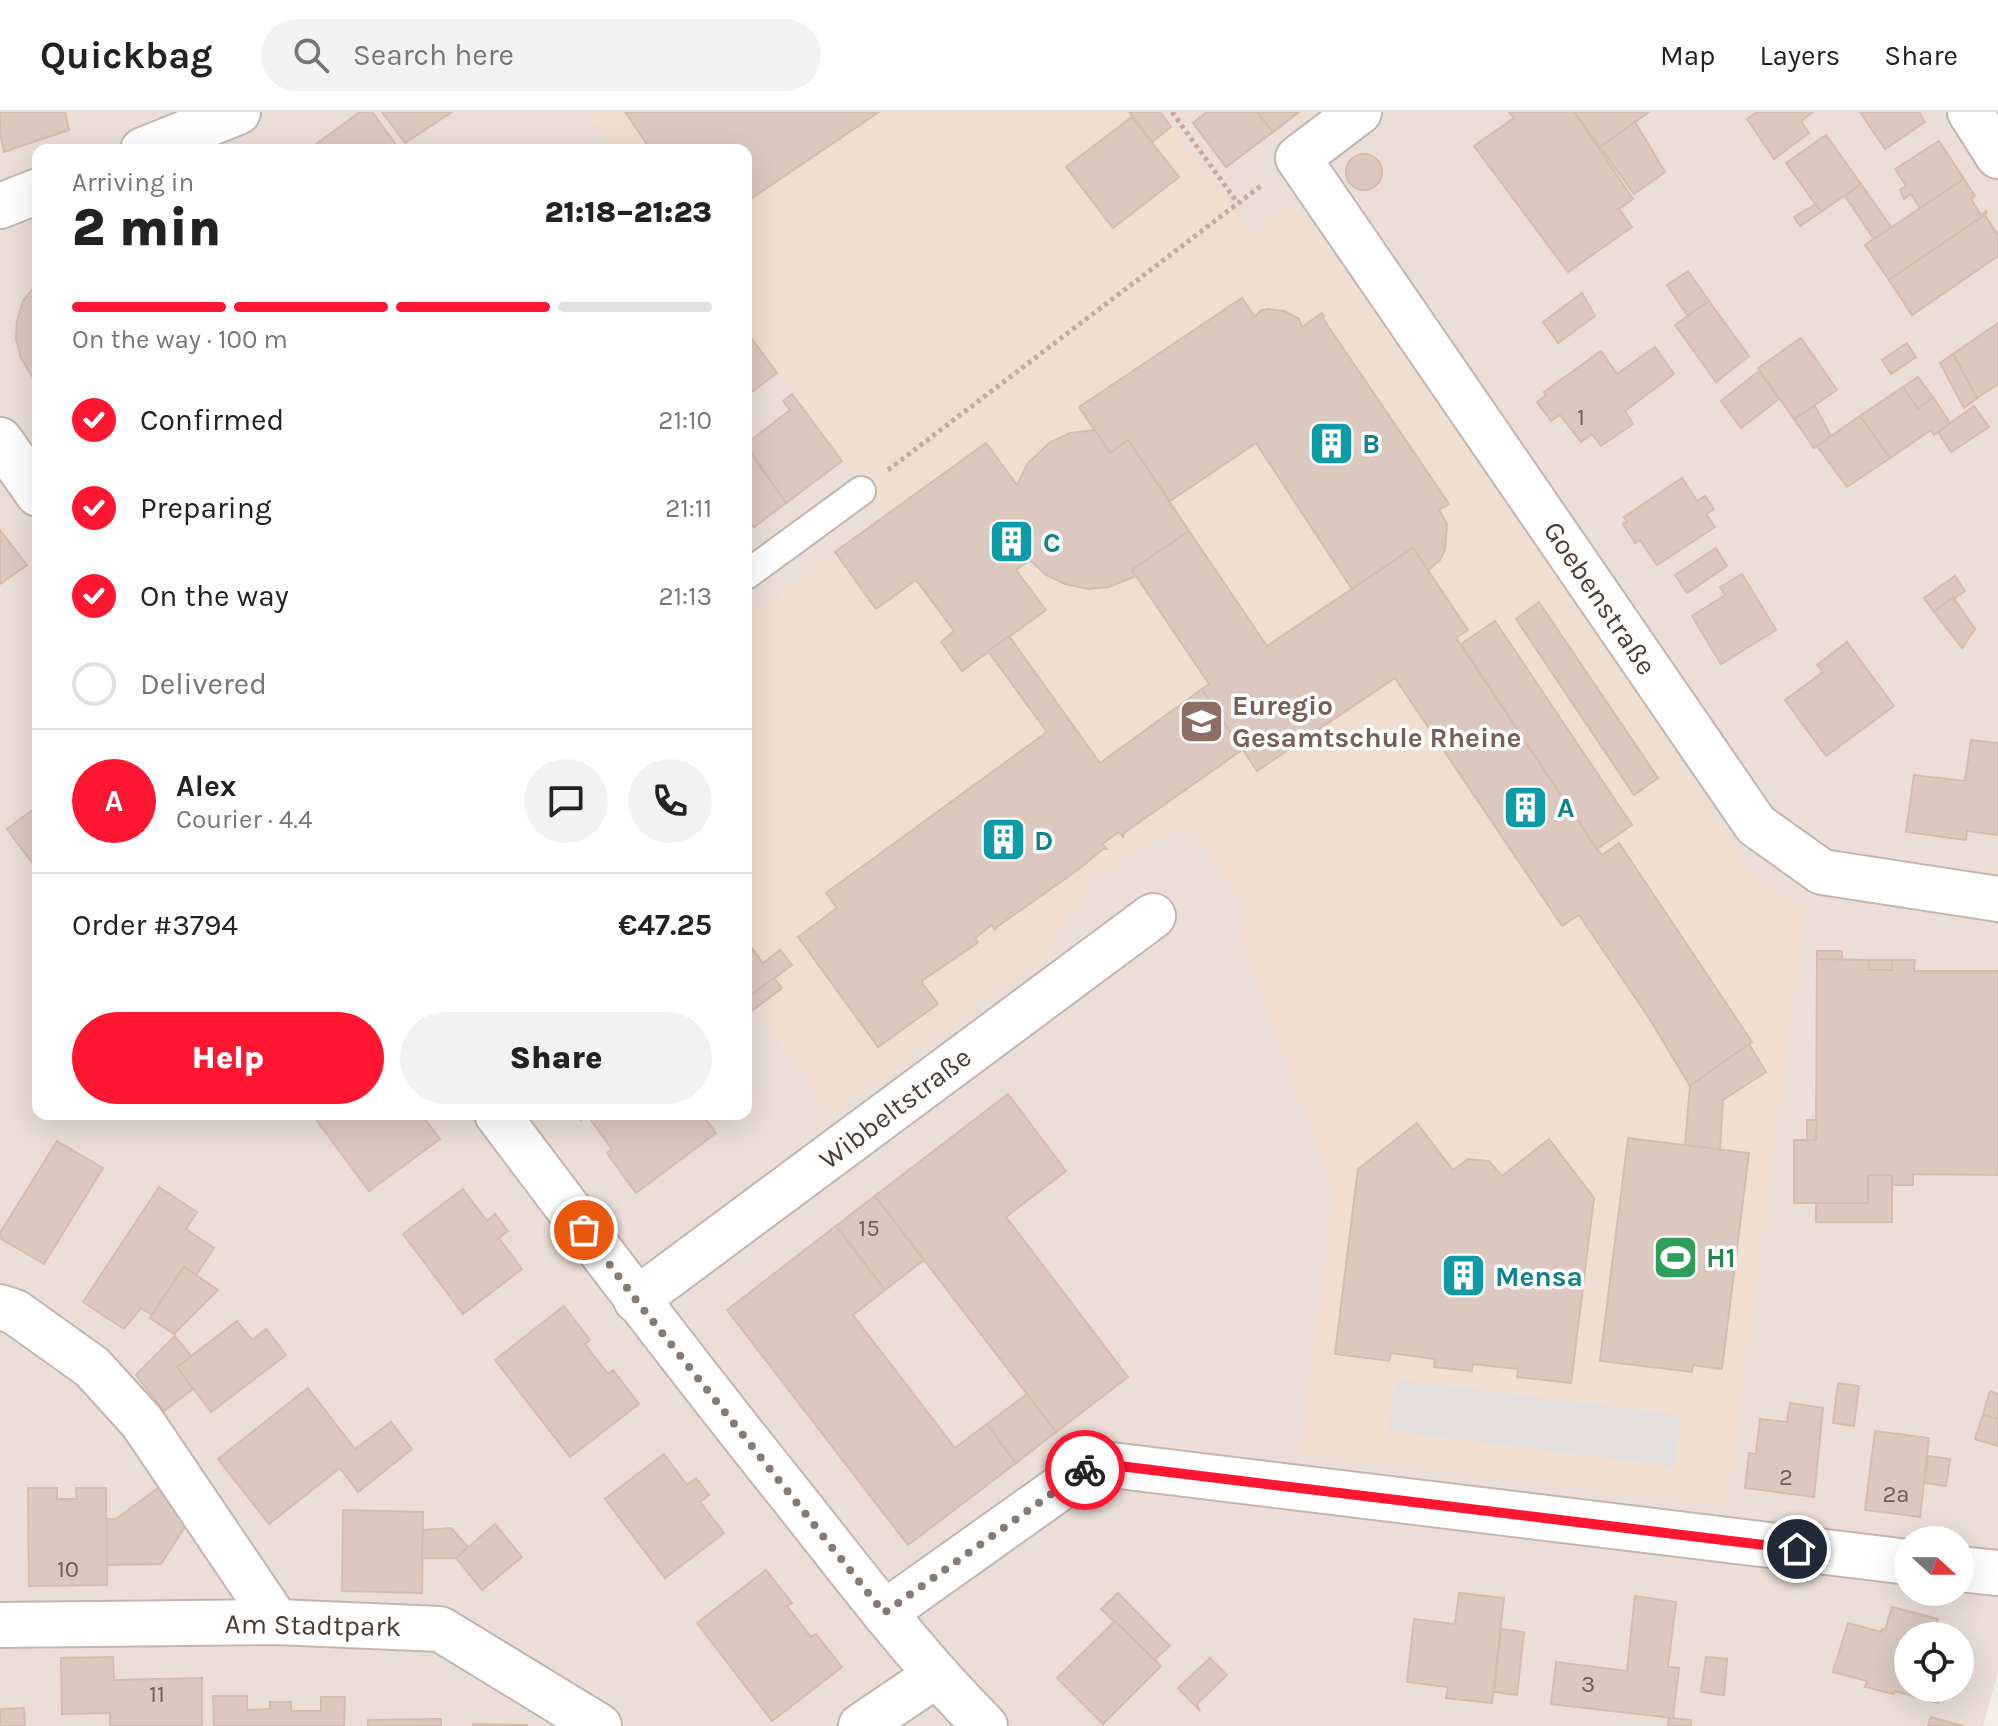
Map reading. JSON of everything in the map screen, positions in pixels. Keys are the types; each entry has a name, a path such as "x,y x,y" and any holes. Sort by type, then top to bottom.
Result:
{"street":[{"path":"158,144 238,112"},
{"path":"1298,158 1359,112"},
{"path":"1970,112 1998,156"},
{"name":"Goebenstraße","path":"1298,158 1756,825 1822,872 1998,899"},
{"path":"0,206 32,193"},
{"path":"0,440 32,485"},
{"name":"Wibbeltstraße","path":"636,1300 1153,916"},
{"path":"501,1120 636,1300 884,1613 935,1676 985,1726"},
{"path":"0,1307 15,1312 92,1367 142,1422 277,1622"},
{"path":"884,1613 1095,1463 1894,1560"},
{"path":"1974,1570 1998,1573"},
{"name":"Am Stadtpark","path":"0,1625 277,1622 440,1629 599,1726"},
{"path":"861,1726 935,1676"}],"lane":[{"path":"752,571 861,491"}],"path":[{"path":"1172,112 1238,202"},
{"path":"861,491 1298,158"}],"shaded area":[{"path":"0,112 1998,112 1998,1673 1983,1726 0,1726"},
{"name":"Euregio Gesamtschule Rheine","path":"585,112 1161,112 1250,235 1294,202 1535,525 1747,868 1804,911 1726,1506 1299,1453 1334,1193 1236,927 1249,910 1186,823 1090,879 1043,954 831,1113 752,1006 752,615 884,514 752,336 752,144 609,144"},
{"path":"1395,1379 1681,1415 1675,1467 1388,1431"}],"building":[{"path":"0,112 65,112 69,130 4,152"},
{"path":"360,112 372,112 396,144 316,144"},
{"path":"382,112 452,112 405,143"},
{"path":"625,112 879,112 752,198 752,144 647,144"},
{"path":"1129,112 1160,112 1171,127 1152,142"},
{"path":"1207,112 1257,112 1273,132 1226,167 1193,123"},
{"path":"1257,112 1299,112 1273,132"},
{"path":"1509,112 1574,112 1633,199 1619,209 1632,227 1568,272 1474,146 1514,118"},
{"path":"1574,112 1649,112 1600,147"},
{"path":"1757,112 1813,112 1801,121 1809,133 1774,159 1747,119"},
{"path":"1860,112 1919,112 1925,122 1885,149"},
{"path":"1132,117 1179,177 1113,228 1066,167"},
{"path":"1635,122 1665,172 1634,194 1600,147"},
{"path":"1826,135 1861,184 1821,212 1786,163"},
{"path":"1939,141 1964,179 1920,208 1911,194 1904,199 1900,190 1906,186 1895,169"},
{"path":"1364,154 1377,159 1382,172 1377,185 1364,190 1351,185 1346,172 1351,159"},
{"path":"1964,179 1975,196 1971,199 1981,215 1987,213 1889,280 1865,245"},
{"path":"1861,184 1891,227 1874,239 1845,196"},
{"path":"1816,204 1821,212 1800,226 1794,217"},
{"path":"1985,215 1998,235 1998,256 1912,315 1889,280"},
{"path":"1688,271 1709,301 1687,315 1667,285"},
{"path":"32,290 32,376 21,358 16,339 23,301"},
{"path":"1582,293 1595,316 1558,343 1543,322"},
{"name":"B","path":"1242,298 1255,317 1260,311 1268,309 1284,311 1299,319 1302,327 1322,313 1449,504 1439,510 1447,524 1445,550 1440,560 1428,570 1413,548 1352,589 1256,443 1170,501 1128,440 1110,453 1079,407"},
{"path":"1709,301 1749,356 1716,382 1675,325"},
{"path":"1998,323 1998,384 1977,398 1953,354"},
{"path":"1801,338 1837,390 1794,419 1758,368"},
{"path":"752,339 777,373 752,392"},
{"path":"1907,343 1916,357 1891,374 1882,360"},
{"path":"1655,347 1674,374 1625,411 1633,424 1601,446 1592,434 1581,442 1560,415 1551,421 1537,402 1546,396 1544,392 1601,351 1617,374"},
{"path":"1953,354 1977,398 1964,408 1940,363"},
{"path":"1759,371 1779,399 1741,428 1721,401"},
{"path":"1918,377 1933,397 1918,409 1903,387"},
{"path":"1903,387 1918,409 1933,397 1950,423 1934,435 1931,430 1890,458 1860,416"},
{"path":"792,394 842,461 786,503 752,453 752,439 790,410 783,401"},
{"path":"1815,406 1831,436 1814,448 1794,419"},
{"path":"1974,406 1989,427 1951,452 1938,432"},
{"path":"1860,416 1890,458 1847,487 1817,446"},
{"name":"C","path":"1095,430 1110,453 1128,440 1189,531 1132,570 1136,576 1109,587 1088,589 1065,584 1046,575 1030,560 1016,570 1046,610 962,671 941,642 954,631 916,580 876,609 835,552 986,443 1017,485 1028,463 1049,443 1070,433"},
{"path":"752,455 786,503 754,527 752,524"},
{"path":"1682,478 1697,501 1705,496 1714,509 1706,514 1715,527 1657,565 1640,540 1635,543 1623,524 1627,522 1624,517"},
{"path":"0,530 27,565 0,584"},
{"name":"A","path":"1189,531 1267,646 1413,548 1468,630 1456,638 1597,849 1602,855 1619,843 1752,1042 1690,1086 1649,1018 1579,915 1562,926 1395,678 1257,771 1202,689 1209,684 1132,570"},
{"path":"1716,548 1727,566 1687,593 1675,575"},
{"path":"1742,574 1776,630 1721,664 1692,616 1725,595 1720,587"},
{"path":"1955,576 1965,591 1934,612 1924,598"},
{"path":"1953,597 1975,629 1962,648 1934,612"},
{"path":"1539,602 1658,778 1634,795 1516,619"},
{"path":"1495,621 1632,825 1597,849 1461,644"},
{"name":"D","path":"1009,636 1100,763 1202,689 1242,750 1124,833 1123,837 1119,832 1102,844 1107,849 995,930 992,925 975,938 976,944 923,980 922,983 938,1004 878,1047 798,937 837,908 826,893 1047,732 988,651"},
{"path":"1847,642 1894,706 1826,756 1785,700 1823,672 1817,665"},
{"path":"1971,740 1998,743 1998,835 1967,831 1966,840 1906,832 1914,775 1965,781"},
{"path":"32,810 32,863 7,829"},
{"path":"752,948 763,963 780,950 792,965 752,995"},
{"path":"1817,951 1842,951 1842,959 1817,959"},
{"path":"1817,959 1869,960 1869,970 1892,970 1892,960 1915,960 1914,971 1998,971 1998,1175 1913,1174 1913,1185 1892,1185 1892,1175 1868,1175 1868,1203 1794,1203 1794,1140 1816,1140"},
{"path":"1869,960 1892,960 1892,970 1869,970"},
{"path":"774,978 782,988 753,1010 752,994"},
{"path":"1749,1044 1766,1072 1723,1100 1720,1149 1685,1145 1690,1086"},
{"path":"1008,1094 1066,1171 1006,1217 1128,1377 1056,1432 875,1196"},
{"path":"316,1120 426,1120 440,1139 369,1191"},
{"path":"591,1120 706,1120 716,1133 636,1193 607,1153 612,1149"},
{"path":"1807,1120 1817,1120 1816,1140 1807,1140"},
{"name":"Mensa","path":"1417,1123 1453,1170 1468,1159 1489,1161 1502,1176 1549,1139 1594,1198 1571,1383 1517,1377 1518,1369 1473,1364 1472,1371 1434,1367 1435,1359 1391,1353 1389,1361 1335,1354 1358,1169"},
{"name":"H1","path":"1628,1138 1749,1153 1722,1369 1693,1365 1692,1372 1600,1361"},
{"path":"57,1141 103,1168 44,1264 0,1238 0,1233"},
{"path":"1868,1175 1892,1175 1892,1222 1816,1222 1816,1203 1868,1203"},
{"path":"159,1187 197,1212 186,1229 214,1248 196,1275 184,1267 152,1315 141,1308 124,1329 83,1302"},
{"path":"463,1189 487,1221 495,1214 508,1231 499,1238 522,1269 463,1314 403,1234"},
{"path":"875,1196 924,1260 885,1290 836,1226"},
{"path":"836,1226 885,1290 853,1315 955,1448 987,1424 1016,1463 908,1545 727,1310"},
{"path":"184,1267 218,1290 174,1334 150,1318"},
{"path":"564,1306 590,1340 585,1344 608,1374 613,1370 639,1404 570,1457 495,1360"},
{"path":"237,1321 252,1340 266,1329 286,1355 211,1412 177,1367"},
{"path":"175,1336 191,1356 177,1367 193,1389 164,1411 136,1375"},
{"path":"1838,1383 1859,1386 1854,1426 1833,1423"},
{"path":"308,1388 355,1449 391,1422 412,1449 358,1492 340,1468 269,1524 218,1459"},
{"path":"1990,1391 1998,1394 1998,1419 1983,1415"},
{"path":"1027,1394 1056,1432 1016,1463 987,1424"},
{"path":"1790,1403 1823,1408 1814,1497 1745,1488 1749,1453 1756,1454 1760,1419 1787,1422"},
{"path":"1983,1415 1998,1419 1998,1446 1975,1439"},
{"path":"1875,1431 1929,1438 1920,1517 1865,1510"},
{"path":"664,1454 687,1485 696,1478 709,1495 700,1502 724,1533 665,1578 605,1499"},
{"path":"1928,1456 1950,1459 1946,1486 1925,1483"},
{"path":"161,1486 188,1522 161,1564 107,1565 107,1519 116,1519"},
{"path":"28,1488 57,1488 57,1499 77,1499 76,1488 106,1488 107,1585 29,1586"},
{"path":"343,1510 423,1512 422,1593 342,1591"},
{"path":"495,1524 522,1557 482,1590 456,1558"},
{"path":"451,1528 468,1547 456,1558 422,1558 423,1530"},
{"path":"766,1570 792,1603 787,1606 811,1637 816,1634 842,1667 772,1721 697,1623"},
{"path":"1118,1593 1170,1646 1154,1660 1101,1609"},
{"path":"1459,1593 1504,1598 1492,1703 1446,1698 1448,1687 1407,1682 1414,1619 1455,1624"},
{"path":"1635,1596 1676,1602 1668,1667 1679,1668 1673,1718 1551,1704 1556,1662 1627,1671"},
{"path":"1892,1607 1938,1619 1937,1622 1894,1622 1894,1694 1865,1687 1867,1681 1833,1672 1848,1623 1881,1632 1885,1630"},
{"path":"1115,1621 1161,1666 1103,1724 1057,1678"},
{"path":"1501,1629 1524,1632 1517,1695 1494,1692"},
{"path":"113,1657 114,1680 202,1678 202,1726 110,1726 110,1713 62,1714 61,1658"},
{"path":"1706,1657 1727,1659 1724,1695 1701,1692"},
{"path":"1210,1658 1227,1675 1197,1704 1200,1711 1178,1688"},
{"path":"213,1696 247,1696 247,1710 270,1709 270,1702 291,1702 291,1711 321,1711 321,1697 345,1697 344,1726 214,1726"},
{"path":"24,1708 25,1726 0,1726 0,1709"},
{"path":"1931,1717 1963,1726 1928,1726"},
{"path":"1669,1718 1691,1720 1691,1726 1668,1726"},
{"path":"441,1719 441,1726 368,1726 368,1720"},
{"path":"527,1725 527,1726 473,1726"}],"way so far":[{"path":"584,1230 884,1613 1085,1470"}],"place":[{"name":"B","path":"1331,443"},
{"name":"C","path":"1012,542"},
{"name":"Euregio Gesamtschule Rheine","path":"1201,721"},
{"name":"A","path":"1526,807"},
{"name":"D","path":"1003,840"},
{"name":"H1","path":"1675,1257"},
{"name":"Mensa","path":"1464,1276"}],"route":[{"path":"1085,1470 1095,1463 1797,1549"}]}
